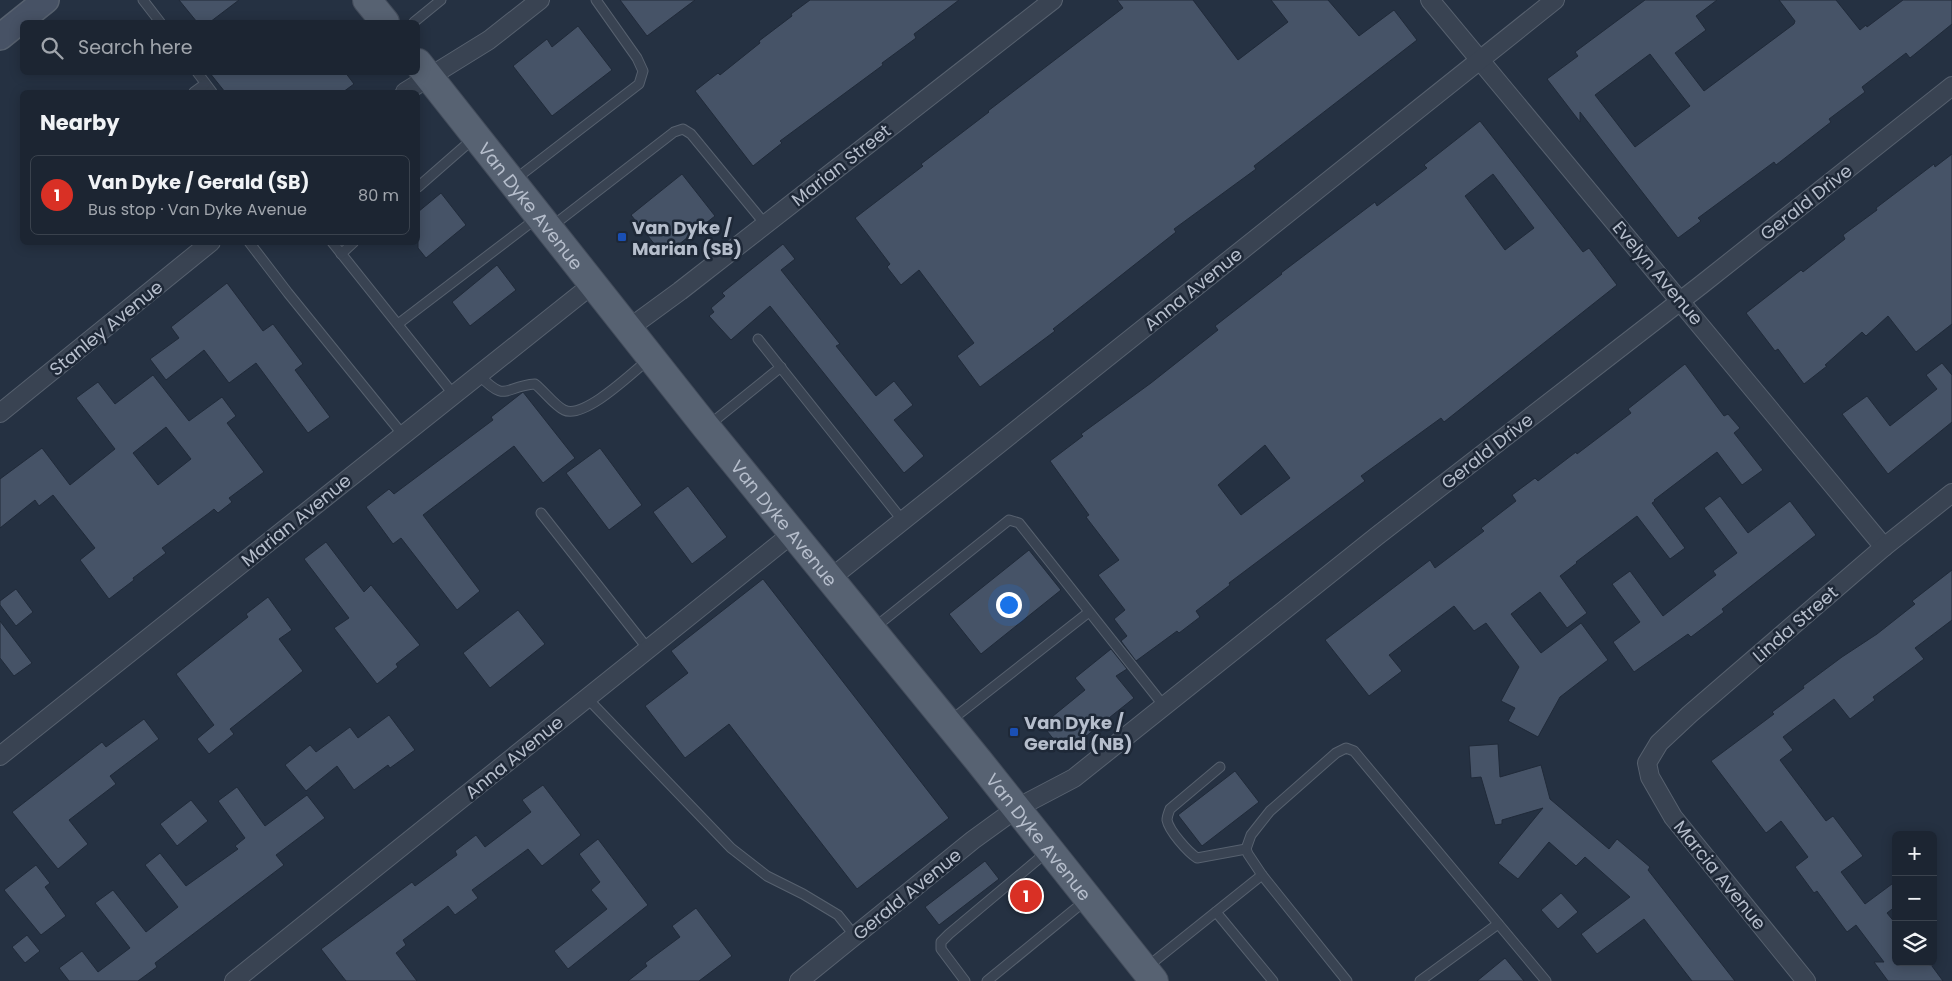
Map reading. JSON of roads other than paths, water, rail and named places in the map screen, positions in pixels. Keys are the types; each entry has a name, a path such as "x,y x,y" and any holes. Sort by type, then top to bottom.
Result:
{"main road":[{"path":"20,20 46,0"},
{"path":"367,0 383,20"},
{"path":"0,36 20,20"},
{"name":"Van Dyke Avenue","path":"423,70 706,427 948,722 1149,975"}],"street":[{"path":"423,70 488,40 540,0"},
{"name":"Marian Street","path":"628,329 1053,0"},
{"name":"Evelyn Avenue","path":"1430,0 1884,547"},
{"name":"Anna Avenue","path":"831,578 1555,0"},
{"path":"407,90 419,75"},
{"name":"Gerald Drive","path":"1017,808 1074,778 1377,536 1681,301 1952,86"},
{"name":"Stanley Avenue","path":"0,413 208,245"},
{"name":"Marian Avenue","path":"0,756 593,284"},
{"name":"Linda Street","path":"1647,763 1659,743 1690,714 1884,547 1952,493"},
{"name":"Anna Avenue","path":"234,981 793,533"},
{"name":"Marcia Avenue","path":"1647,763 1650,776 1673,817 1806,981"},
{"name":"Gerald Avenue","path":"799,981 973,840 1017,808"}],"lane":[{"path":"143,0 158,20"},
{"path":"416,20 441,0"},
{"path":"512,182 639,84 643,71 637,58 596,0"},
{"path":"198,75 210,90"},
{"path":"197,90 205,84"},
{"path":"398,324 674,132 683,129 691,134 765,224"},
{"path":"420,185 476,136"},
{"path":"251,245 403,435"},
{"path":"334,245 454,394"},
{"path":"341,254 351,245"},
{"path":"758,339 903,521"},
{"path":"478,375 496,391 505,392 535,384 564,410 575,412 588,407 651,358"},
{"path":"706,427 781,367"},
{"path":"541,513 648,649"},
{"path":"872,630 1009,520 1019,523 1164,706"},
{"path":"948,722 1089,612"},
{"path":"587,698 731,848 767,876 803,894 838,915 855,936"},
{"path":"1347,981 1262,875 1246,849 1251,835 1270,811 1336,753 1346,748 1354,751 1546,981"},
{"path":"1220,767 1170,808 1167,818 1169,827 1191,854 1197,858 1246,849"},
{"path":"965,981 941,950 941,942 948,934 1050,850"},
{"path":"1149,975 1216,912 1262,875"},
{"path":"987,981 1088,898"},
{"path":"1216,912 1274,981"},
{"path":"1420,981 1498,924"}],"place":[{"name":"Van Dyke / Marian (SB)","path":"622,237"},
{"name":"Van Dyke / Gerald (NB)","path":"1014,732"},
{"name":"Van Dyke / Gerald (SB)","path":"1026,896"}]}
